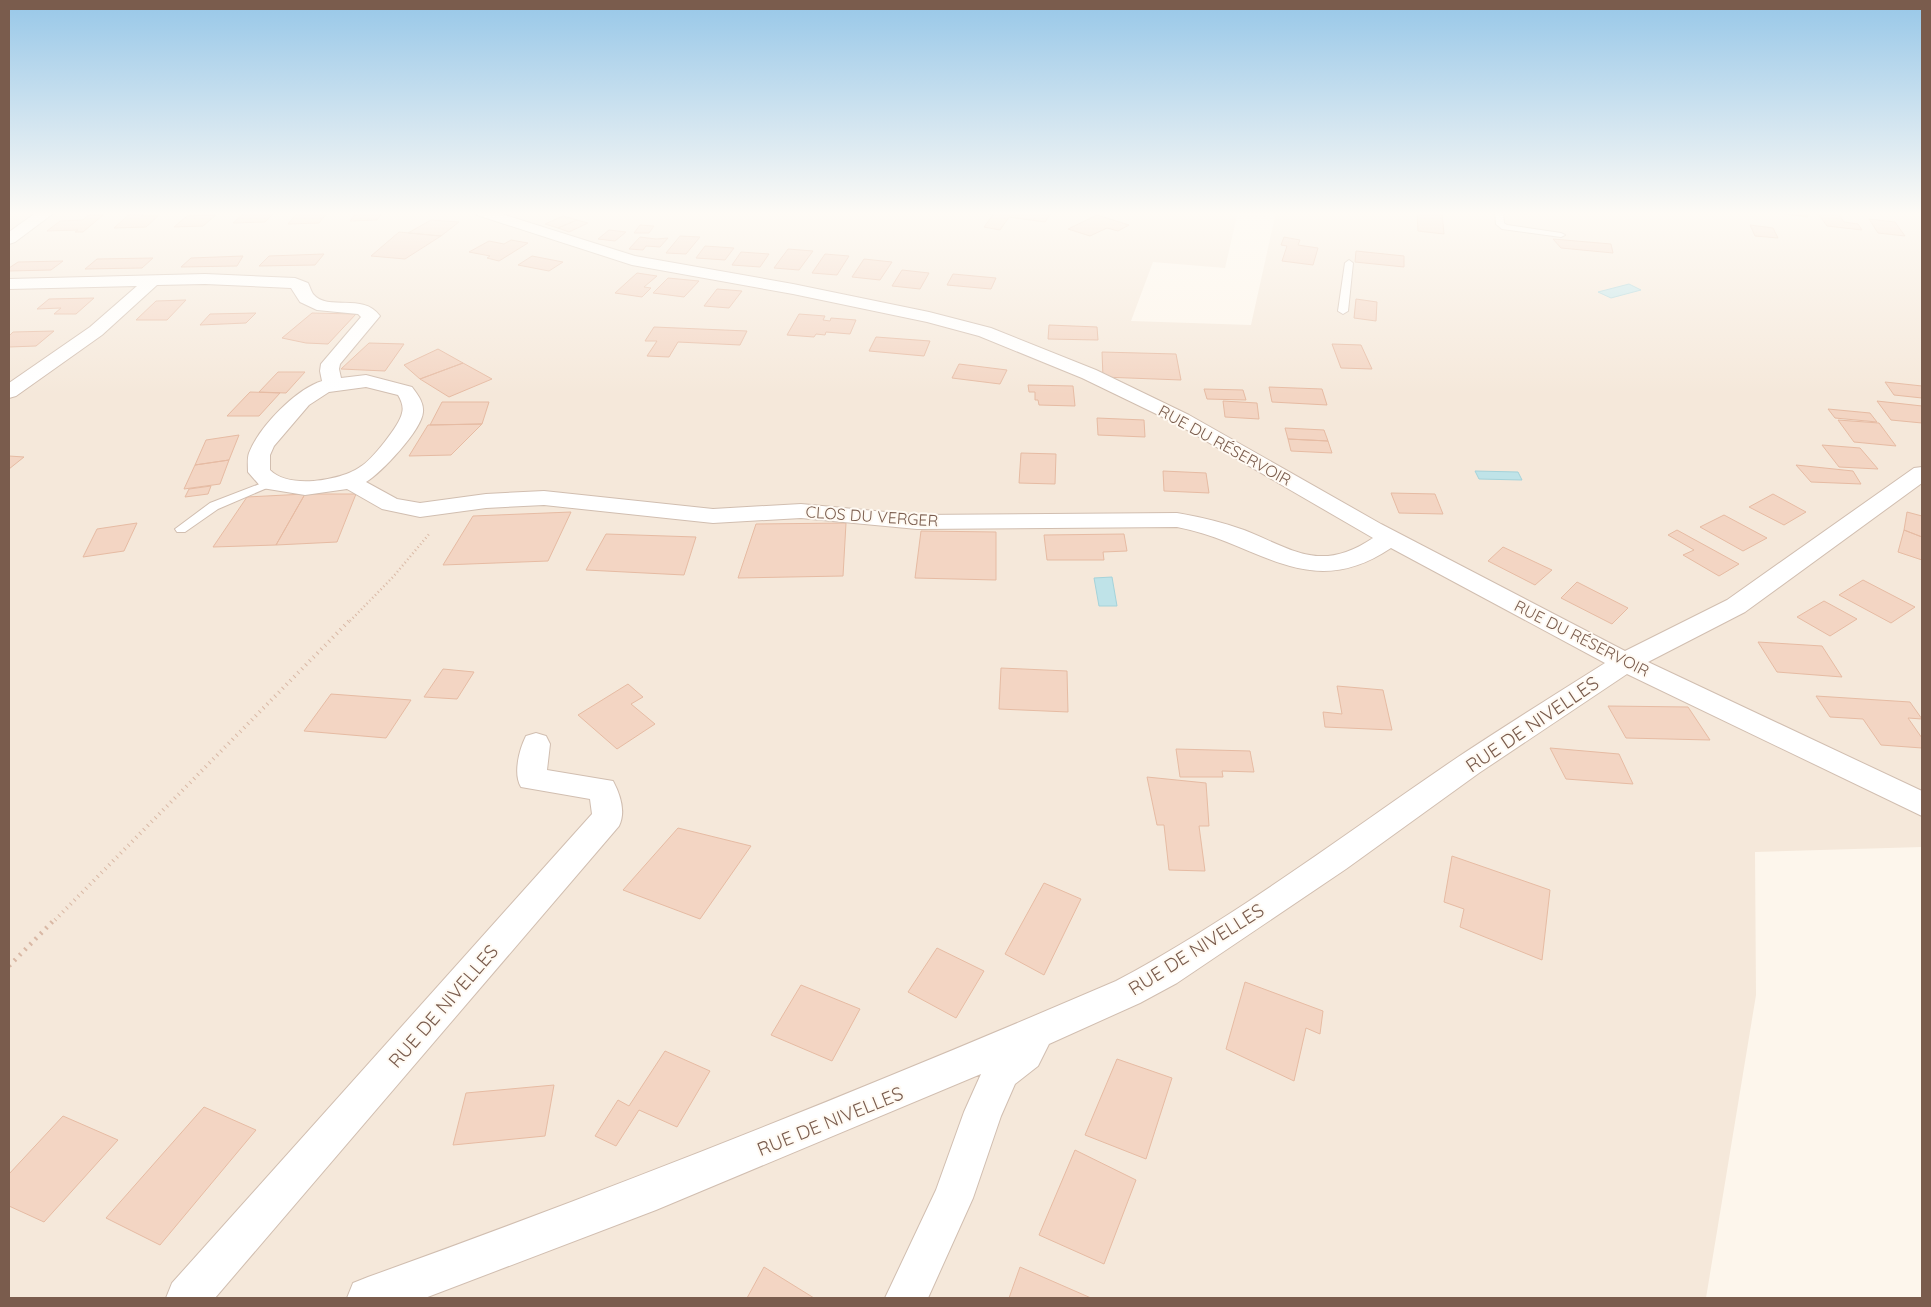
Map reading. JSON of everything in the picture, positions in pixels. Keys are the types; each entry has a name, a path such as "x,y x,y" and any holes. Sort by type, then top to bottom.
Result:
{"street":[{"name":"RUE DU RÉSERVOIR","path":"704,273 929,317 985,332 1089,374 1182,419 1390,538 1625,662 1922,804"},
{"path":"9,284 205,279 295,282 302,287 306,298 323,306 363,309 371,316 364,328 332,359 329,370 334,385"},
{"path":"9,392 96,331 152,280"},
{"path":"366,381 405,391 411,400 413,412 408,425 370,471 350,482 305,488 270,483 259,472 259,453 279,425 302,400 316,390 334,385 366,381"},
{"name":"RUE DE NIVELLES","path":"368,1298 486,1256 883,1100 1128,992 1165,972 1335,860 1469,765 1625,662 1736,606 1922,473"},
{"name":"CLOS DU VERGER","path":"350,482 390,504 420,510 544,498 713,516 801,511 917,522 1104,518 1177,520 1205,525 1235,535 1289,559 1308,564 1330,564 1352,558 1390,538"},
{"name":"RUE DE NIVELLES","path":"187,1298 608,817 603,789 531,779 536,744"},
{"path":"906,1298 953,1198 983,1112 1002,1071 1025,1054 1036,1032"}],"lane":[{"path":"1344,312 1348,273"},
{"path":"181,530 214,506 270,483"}],"path":[{"path":"9,966 393,577 432,531 457,506"}],"shaded area":[{"path":"9,273 1149,273 1131,321 1251,325 1263,273 1922,273 1922,847 1755,852 1756,995 1706,1298 9,1298"}],"water":[{"path":"1629,284 1641,290 1611,298 1598,292"},
{"path":"1475,471 1518,472 1522,480 1479,479"},
{"path":"1112,577 1117,606 1099,606 1094,578"}],"building":[{"path":"637,273 657,276 644,287 651,288 642,297 615,293"},
{"path":"812,273 838,273 837,275"},
{"path":"855,273 885,273 880,280 852,277"},
{"path":"900,273 929,273 920,289 892,286"},
{"path":"953,274 996,278 991,289 947,285"},
{"path":"668,278 699,281 684,297 653,293"},
{"path":"717,289 742,291 729,308 704,306"},
{"path":"94,298 76,314 54,314 61,308 37,309 49,299"},
{"path":"1356,299 1377,302 1376,321 1354,318"},
{"path":"186,300 167,320 136,320 156,301"},
{"path":"256,313 246,323 200,325 210,314"},
{"path":"312,313 356,314 328,344 306,343 282,338"},
{"path":"799,314 825,316 823,320 830,321 831,318 856,320 850,334 826,332 825,335 816,334 814,337 787,335"},
{"path":"1049,325 1097,327 1098,340 1048,339"},
{"path":"654,327 747,331 740,345 678,342 669,357 647,356 657,341 645,341"},
{"path":"54,331 36,346 9,347 9,336 13,332"},
{"path":"876,337 930,341 924,356 869,351"},
{"path":"369,343 404,344 385,371 341,369"},
{"path":"1332,344 1361,345 1372,369 1341,368"},
{"path":"438,349 463,363 420,379 404,365"},
{"path":"1102,352 1176,354 1181,380 1103,377"},
{"path":"463,363 492,379 449,397 420,379"},
{"path":"959,364 1007,370 1000,384 952,378"},
{"path":"278,372 305,372 286,393 259,392"},
{"path":"1885,382 1922,386 1922,398 1894,395"},
{"path":"1028,385 1073,386 1075,406 1039,405 1038,400 1035,400 1035,392 1029,392"},
{"path":"1269,387 1322,389 1327,405 1272,402"},
{"path":"1204,389 1243,390 1246,400 1207,399"},
{"path":"250,392 280,393 259,416 227,416"},
{"path":"1223,401 1257,403 1259,419 1225,417"},
{"path":"1877,401 1922,406 1922,423 1891,420"},
{"path":"442,402 489,402 482,424 430,425"},
{"path":"1828,409 1870,413 1877,422 1835,418"},
{"path":"1097,418 1144,420 1145,437 1098,435"},
{"path":"1838,420 1879,423 1896,446 1854,442"},
{"path":"482,424 451,455 409,456 428,425"},
{"path":"1285,428 1324,430 1328,441 1288,439"},
{"path":"239,435 229,460 195,465 206,440"},
{"path":"1288,439 1328,441 1332,453 1291,451"},
{"path":"1822,445 1860,448 1878,469 1839,467"},
{"path":"1021,453 1056,454 1055,484 1019,483"},
{"path":"9,456 24,457 9,469"},
{"path":"229,460 220,484 184,489 195,465"},
{"path":"1796,465 1853,471 1861,484 1811,482"},
{"path":"1163,471 1206,473 1209,493 1164,491"},
{"path":"211,486 208,494 185,497 189,489"},
{"path":"1391,493 1435,494 1443,514 1399,513"},
{"path":"305,494 356,494 337,542 276,545"},
{"path":"305,494 276,545 213,547 247,497"},
{"path":"1773,494 1806,512 1784,525 1749,507"},
{"path":"571,512 548,561 443,565 473,516"},
{"path":"1907,512 1922,516 1922,537 1904,530"},
{"path":"1724,515 1767,538 1743,551 1700,527"},
{"path":"137,523 124,551 83,557 97,529"},
{"path":"846,523 843,576 738,578 756,524"},
{"path":"1677,530 1739,564 1719,576 1683,555 1694,550 1668,535"},
{"path":"1904,530 1922,537 1922,560 1898,552"},
{"path":"921,531 996,532 996,580 915,578"},
{"path":"606,534 696,537 684,575 586,570"},
{"path":"1124,534 1127,551 1103,552 1104,560 1047,560 1044,535"},
{"path":"1503,547 1552,570 1535,585 1488,561"},
{"path":"1863,580 1915,607 1891,623 1839,595"},
{"path":"1577,582 1628,608 1612,624 1561,598"},
{"path":"1824,601 1857,619 1830,636 1797,617"},
{"path":"1758,642 1822,646 1842,677 1777,672"},
{"path":"1001,668 1067,671 1068,712 999,709"},
{"path":"443,669 474,672 457,699 424,697"},
{"path":"628,684 643,697 631,704 655,724 617,749 578,715"},
{"path":"1337,686 1383,690 1392,730 1325,727 1323,712 1342,714"},
{"path":"331,694 411,700 386,738 304,731"},
{"path":"1816,696 1910,702 1922,719 1908,718 1922,738 1922,748 1881,745 1863,719 1830,717"},
{"path":"1608,706 1688,707 1710,740 1626,738"},
{"path":"1550,748 1619,754 1633,784 1566,779"},
{"path":"1176,749 1250,751 1254,772 1222,771 1223,777 1180,777"},
{"path":"1147,777 1206,783 1209,826 1199,826 1205,871 1169,870 1164,825 1157,825"},
{"path":"678,828 751,846 700,919 623,890"},
{"path":"1452,856 1550,890 1542,960 1460,927 1464,909 1444,902"},
{"path":"1044,883 1081,899 1044,975 1005,954"},
{"path":"937,948 984,971 956,1018 908,992"},
{"path":"1245,982 1323,1011 1320,1034 1306,1028 1294,1081 1226,1049"},
{"path":"801,985 860,1009 832,1061 771,1035"},
{"path":"665,1051 710,1071 677,1127 639,1110 616,1146 595,1136 618,1100 629,1106"},
{"path":"1117,1059 1172,1078 1146,1159 1085,1135"},
{"path":"554,1085 545,1136 453,1145 466,1093"},
{"path":"204,1107 256,1130 160,1245 106,1218"},
{"path":"63,1116 118,1140 44,1222 9,1206 9,1174"},
{"path":"1075,1150 1136,1180 1104,1264 1039,1235"},
{"path":"764,1267 814,1298 747,1298"},
{"path":"1020,1267 1091,1298 1009,1298"}]}
